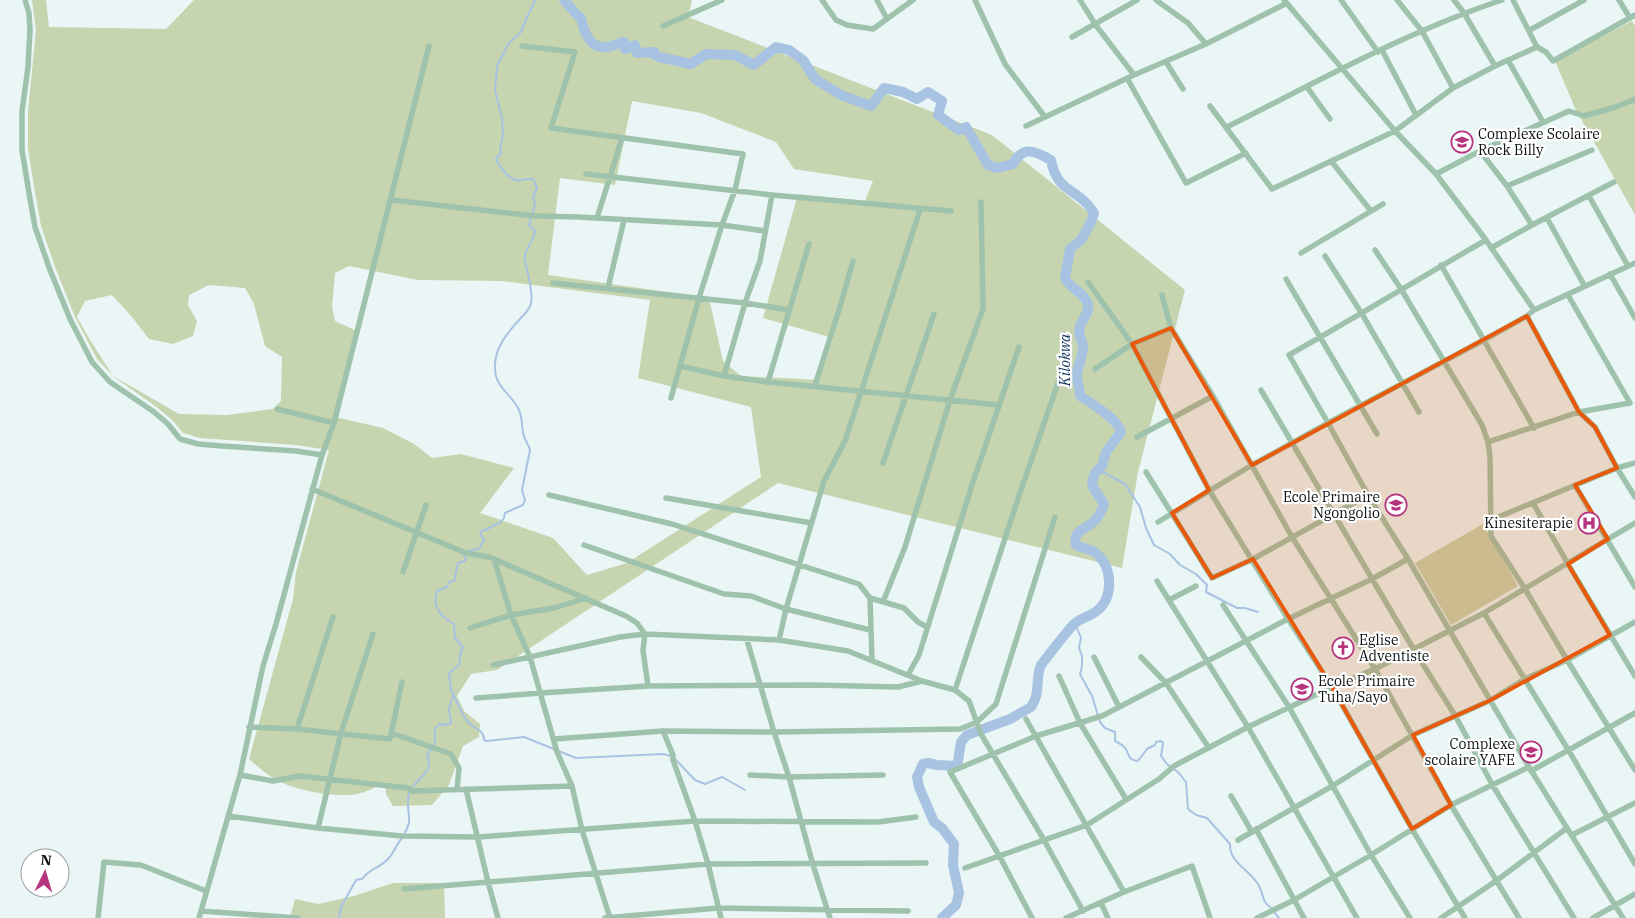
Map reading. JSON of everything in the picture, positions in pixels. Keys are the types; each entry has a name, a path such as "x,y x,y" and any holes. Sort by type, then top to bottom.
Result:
{"street":[{"path":"26,0 30,30 28,67 22,111 22,150 35,228 70,319 92,362 110,382 154,412 180,438 198,444 214,446 296,451 322,455"},
{"path":"663,26 711,2 722,0"},
{"path":"822,0 836,20 847,25 874,29 913,0"},
{"path":"877,0 887,19"},
{"path":"975,0 1005,64 1045,117"},
{"path":"1080,0 1095,24 1134,75"},
{"path":"1072,37 1137,0"},
{"path":"1156,0 1188,24 1206,44"},
{"path":"1341,0 1380,51 1416,115"},
{"path":"1397,0 1422,31 1453,88"},
{"path":"1454,0 1464,13 1495,66"},
{"path":"1227,127 1343,68 1422,31 1464,13 1502,0"},
{"path":"1513,0 1537,47 1546,52 1553,61 1633,16 1619,0"},
{"path":"1530,30 1584,0"},
{"path":"1026,126 1127,78 1206,44 1286,2 1395,131 1436,174 1492,248 1534,310"},
{"path":"198,918 240,775 263,666 312,489 334,422 380,239 392,200 429,46"},
{"path":"522,46 575,52 551,128 743,154 735,190 699,298 671,398"},
{"path":"1210,106 1272,189 1395,131 1453,88 1537,47"},
{"path":"1508,60 1543,122"},
{"path":"1166,62 1183,90"},
{"path":"1127,78 1186,183 1246,153"},
{"path":"1307,87 1330,119"},
{"path":"1436,174 1480,151 1569,111 1584,116 1616,107 1635,99"},
{"path":"597,218 622,138"},
{"path":"1507,186 1592,150"},
{"path":"1480,151 1507,186 1532,225"},
{"path":"1331,161 1371,211"},
{"path":"586,174 772,195 920,210 951,211"},
{"path":"1492,248 1614,182"},
{"path":"724,376 745,303 760,261 772,195"},
{"path":"1589,196 1628,266"},
{"path":"392,200 533,216 722,225 765,232"},
{"path":"883,602 905,547 950,400 983,309 981,202"},
{"path":"1302,253 1383,204"},
{"path":"779,640 786,609 824,480 845,441 920,210"},
{"path":"1547,218 1584,285"},
{"path":"608,288 624,220"},
{"path":"1486,240 1289,355 1368,495 1408,559 1489,700 1623,918"},
{"path":"768,382 809,244"},
{"path":"1375,250 1401,289 1482,425 1488,442 1492,476 1492,536 1635,770"},
{"path":"1325,256 1420,412"},
{"path":"815,385 853,261"},
{"path":"1158,522 1252,465 1484,340 1527,316 1534,310 1568,295 1584,285 1635,263"},
{"path":"1441,265 1534,428"},
{"path":"1610,274 1635,318"},
{"path":"1286,279 1377,434"},
{"path":"1088,282 1132,344 1210,490 1288,619 1332,687 1412,829 1465,918"},
{"path":"553,284 745,303 790,310"},
{"path":"1162,295 1171,328 1213,396 1292,537 1375,669 1451,805 1519,918"},
{"path":"1488,442 1580,412 1630,402 1568,295"},
{"path":"883,463 934,314"},
{"path":"1527,316 1580,412 1595,426 1635,498"},
{"path":"1095,369 1132,344 1171,328"},
{"path":"908,675 919,655 972,486 1020,347"},
{"path":"680,366 724,376 768,382 815,385 1000,405"},
{"path":"955,690 1061,374"},
{"path":"1261,390 1372,580 1456,716 1493,786 1574,918"},
{"path":"1138,437 1213,396"},
{"path":"277,410 334,422"},
{"path":"1491,520 1617,468 1635,463"},
{"path":"1146,472 1212,578 1252,559 1368,495"},
{"path":"1575,485 1635,586"},
{"path":"312,489 465,553 494,559 626,616 637,624 645,634 644,650 648,686"},
{"path":"549,495 672,524 859,584 870,598 904,608 918,622 927,627"},
{"path":"666,498 812,523"},
{"path":"1533,503 1635,676"},
{"path":"403,572 426,505"},
{"path":"979,728 996,704 1055,517"},
{"path":"965,868 1087,824 1159,779 1172,768 1248,727 1375,669 1484,614 1635,522"},
{"path":"584,545 724,594 751,596 786,609 870,630"},
{"path":"494,559 511,615 530,657 557,750 572,786 582,830 610,918"},
{"path":"1032,918 1000,856 950,772 1036,736 1102,716 1288,619 1372,580 1408,559"},
{"path":"1158,581 1248,727 1357,918"},
{"path":"1169,600 1196,586"},
{"path":"470,628 511,615 554,608 586,598"},
{"path":"870,598 872,660"},
{"path":"1223,605 1290,707 1371,854 1410,918"},
{"path":"1484,614 1569,751 1635,864"},
{"path":"297,729 333,617"},
{"path":"1238,840 1374,761 1413,735 1489,700 1525,679 1567,660 1635,622"},
{"path":"318,828 341,733 373,634"},
{"path":"493,665 620,637 645,634 779,640 848,651 922,681 955,690 969,701 979,728 993,754 1083,910"},
{"path":"747,640 774,732 790,777 813,865 830,918"},
{"path":"1094,657 1118,707"},
{"path":"1141,657 1166,683 1209,748"},
{"path":"1059,676 1080,723 1126,799"},
{"path":"476,698 648,686 814,685 898,688 922,681"},
{"path":"250,727 297,729 390,739 402,682"},
{"path":"1258,918 1294,900 1451,805 1569,751 1635,713"},
{"path":"1026,719 1124,892"},
{"path":"554,739 663,731 774,732 979,728"},
{"path":"663,731 695,821 721,918"},
{"path":"391,733 451,754 459,768 457,790"},
{"path":"240,775 273,781 300,776 410,789 457,790 572,786"},
{"path":"750,775 790,777 883,775"},
{"path":"466,789 498,918"},
{"path":"1231,796 1254,831 1304,918"},
{"path":"1572,835 1635,803"},
{"path":"228,816 318,828 404,836 478,837 695,821 801,820 878,822 916,817"},
{"path":"1442,918 1496,881 1567,828"},
{"path":"98,918 104,862 141,865 206,891"},
{"path":"404,889 708,864 926,864"},
{"path":"1066,918 1124,892 1192,866 1210,918"},
{"path":"1593,918 1614,904 1635,894"},
{"path":"1101,903 1108,918"},
{"path":"605,918 718,908 908,911"},
{"path":"200,911 298,918"}],"highlighted area":[{"path":"1527,316 1579,412 1595,427 1617,468 1575,485 1608,539 1568,564 1610,635 1489,701 1413,735 1451,805 1412,829 1332,687 1253,559 1212,578 1172,513 1209,490 1132,344 1171,328 1252,465"}],"green space":[{"path":"32,0 46,0 49,27 166,29 194,0 692,0 688,17 992,135 1185,290 1138,472 1122,568 778,483 497,670 471,674 457,696 464,711 480,724 479,737 463,746 449,785 432,805 393,806 386,794 385,782 361,793 336,795 312,792 278,781 249,759 293,599 296,572 329,450 296,445 200,438 183,433 172,420 113,376 97,359 75,317 41,226 28,149 28,111 36,30","holes":["632,101 701,113 776,142 794,169 873,181 865,201 798,194 763,318 833,338 819,380 741,376 723,361 709,298 548,275 560,178 615,185","349,266 418,280 502,281 650,300 638,378 751,407 761,477 627,563 587,575 553,538 480,513 514,468 461,454 432,458 414,444 383,428 335,417 357,331 335,321 332,307 335,273","209,285 245,288 254,304 265,346 282,357 281,401 273,409 227,415 179,414 113,376 77,317 85,301 112,295 149,339 173,344 193,336 197,321 188,305 189,295"]},
{"path":"1632,21 1635,26 1635,215 1575,108 1555,61"},
{"path":"1483,524 1518,586 1451,625 1415,563"},
{"path":"393,883 444,883 445,918 290,918 295,899 318,904 354,896"}],"waterway":[{"path":"467,551 479,549 484,540 480,533 500,523 505,513 523,505 525,500 522,490 530,450 524,436 519,410 498,381 495,361 499,347 511,329 528,310 531,303 532,298 525,254 535,231 529,225 535,204 533,197 537,188 533,179 516,180 510,177 497,161 496,158 501,154 500,149 503,135 502,118 495,90 497,66 509,43 520,33 535,0"},
{"name":"Kilokwa","path":"564,0 581,18 586,34 592,43 597,46 610,47 624,42 625,49 635,45 637,53 654,52 659,57 691,64 706,54 735,55 754,65 776,47 789,50 803,60 815,79 841,95 871,106 884,88 903,92 917,99 928,92 942,101 938,115 959,130 966,127 988,165 997,168 1013,164 1025,152 1040,154 1051,160 1058,179 1088,205 1094,213 1081,240 1070,249 1065,278 1083,296 1088,304 1088,311 1079,330 1083,348 1077,378 1080,396 1110,417 1121,432 1106,452 1102,466 1095,473 1092,482 1093,487 1104,504 1103,507 1093,522 1077,534 1075,541 1076,545 1095,552 1102,560 1108,574 1109,590 1107,597 1098,610 1072,626 1041,665 1036,696 1031,707 1010,719 967,735 961,742 956,766 923,764 917,777 919,787 934,822 942,828 954,844 953,865 959,893 956,905 942,918"},
{"path":"1099,470 1125,484 1140,507 1146,528 1154,545 1170,554 1180,565 1196,574 1207,585 1206,592 1237,608 1258,612"},
{"path":"404,834 409,823 408,802 410,791 429,766 427,754 433,748 435,742 435,729 439,724 446,725 451,723 449,709 454,693 451,691 449,673 459,665 461,650 464,648 455,638 454,624 438,611 436,597 437,591 447,587 449,582 454,581 458,563 466,559 464,555"},
{"path":"1075,623 1081,638 1079,648 1082,656 1082,666 1080,674 1092,696 1100,722 1105,728 1115,732 1115,741 1126,749 1133,760 1138,761 1147,749 1155,745 1156,742 1161,741 1163,743 1161,756 1186,782 1188,809 1196,815 1207,818 1230,844 1233,857 1257,882 1264,901 1271,908"},
{"path":"454,696 466,719 481,731 484,740 487,741 524,737 576,758 663,754 671,756"},
{"path":"675,759 695,780 705,784 722,777 745,790"},
{"path":"339,918 341,907 356,880 362,879 368,872 385,862 402,838"},
{"path":"1274,912 1279,918"}],"place":[{"name":"Complexe Scolaire Rock Billy","path":"1462,142"},
{"name":"Ecole Primaire Ngongolio","path":"1396,505"},
{"name":"Kinesiterapie","path":"1589,523"},
{"name":"Eglise Adventiste","path":"1343,648"},
{"name":"Ecole Primaire Tuha/Sayo","path":"1302,689"},
{"name":"Complexe scolaire YAFE","path":"1531,752"}]}
